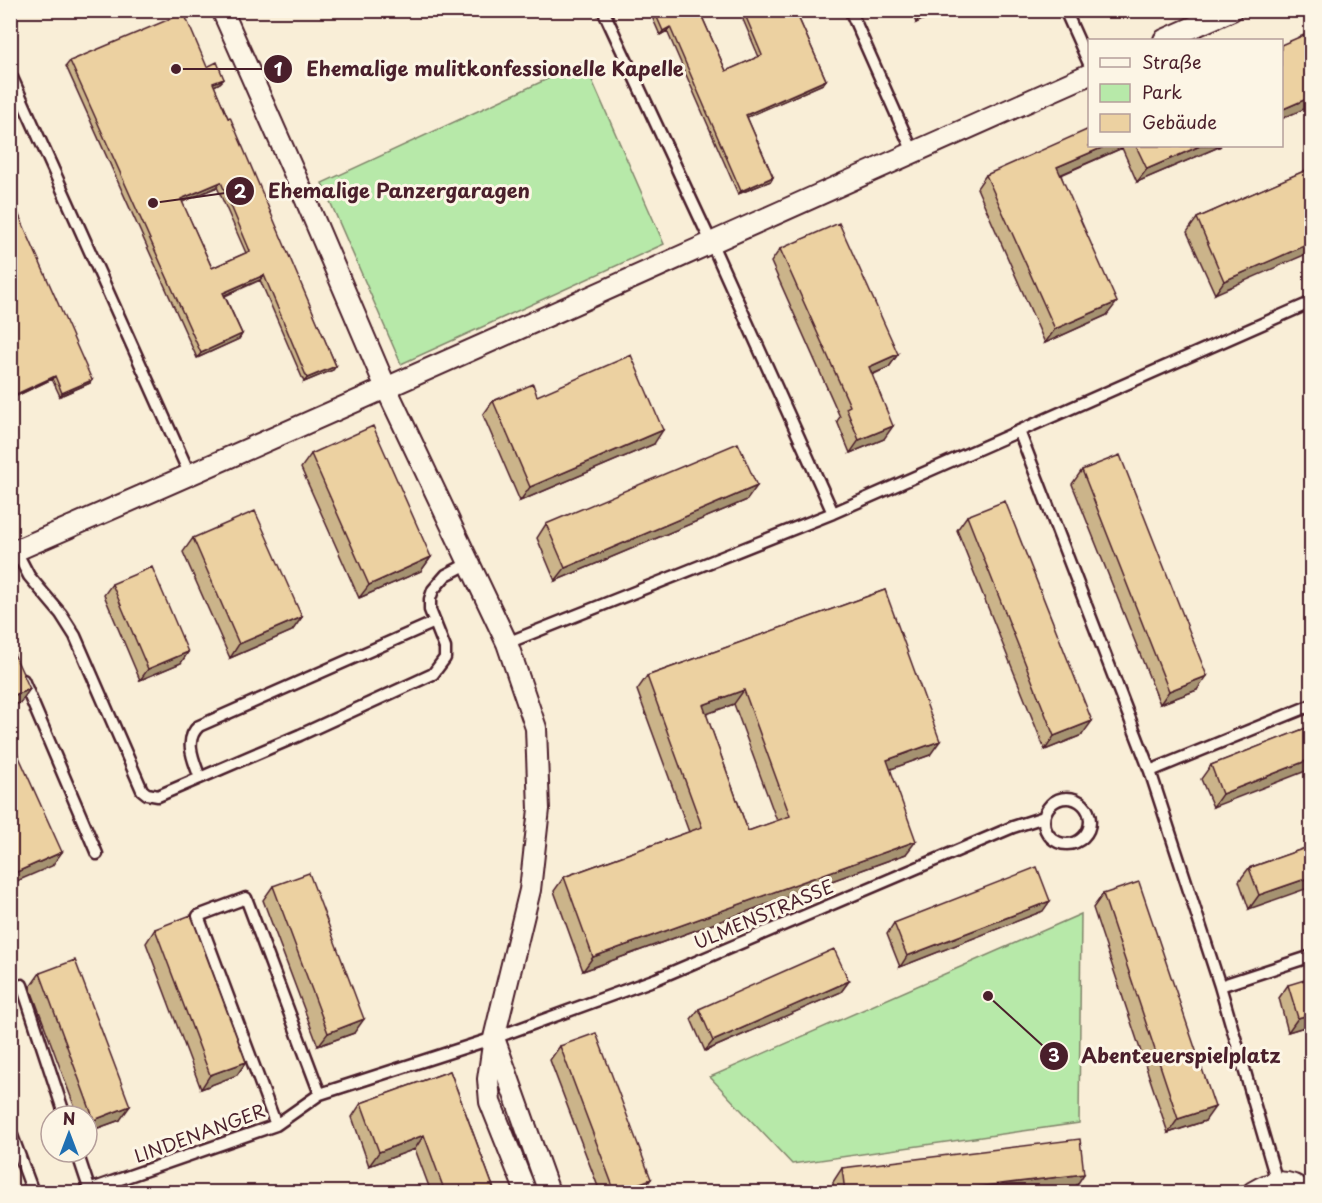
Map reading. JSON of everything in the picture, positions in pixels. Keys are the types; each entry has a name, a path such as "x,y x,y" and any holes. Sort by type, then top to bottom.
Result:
{"street":[{"path":"222,10 387,390 507,643 536,728 539,809 530,890 494,1038 488,1078 490,1102 526,1192"},
{"path":"1166,39 1232,10"},
{"path":"13,552 387,390 711,242 1088,74"},
{"path":"494,1038 549,1192"},
{"path":"1253,1192 1276,1182 1298,1187 1305,1192"}],"lane":[{"path":"603,10 833,513"},
{"path":"850,10 913,152"},
{"path":"1065,10 1088,64"},
{"path":"10,72 190,475"},
{"path":"507,643 833,513 1311,302"},
{"path":"1019,431 1150,771 1220,986 1276,1182"},
{"path":"13,552 29,576 61,614 75,636 142,790 147,795 158,796 433,674 446,658 446,648 430,610 430,599 433,590 446,574 469,563"},
{"path":"200,778 190,743 192,731 199,726 435,622"},
{"path":"20,672 97,854"},
{"path":"1150,771 1311,705"},
{"path":"1074,799 1081,802 1088,810 1089,828 1082,839 1075,843 1060,843 1048,834 1044,825 1044,817 1051,804 1057,800 1074,799"},
{"name":"ULMENSTRASSE","path":"494,1038 656,979 1002,832 1044,817"},
{"path":"276,1125 198,916 246,898 320,1094"},
{"path":"1220,986 1311,957"},
{"path":"10,989 22,985 61,1104"},
{"name":"LINDENANGER","path":"86,1192 276,1125 320,1094 494,1038"},
{"path":"10,1130 33,1192"},
{"path":"80,1164 86,1192"}],"green space":[{"path":"584,62 664,244 401,364 322,183"},
{"path":"1081,914 1079,1123 792,1164 710,1077"}],"building":[{"path":"663,10 699,10 726,71 762,55 743,10 795,10 826,80 746,115 773,177 741,191 670,27 663,31 656,15"},
{"path":"915,10 937,10 918,19"},
{"path":"184,13 207,67 217,62 224,79 213,83 228,118 230,117 336,366 307,378 264,275 223,293 242,334 201,353 70,61","holes":["221,182 250,251 212,268 181,199"]},
{"path":"1311,32 1311,97 1283,109 1283,44"},
{"path":"1088,129 1088,147 1104,147 1057,167 1117,302 1055,329 986,175"},
{"path":"1136,147 1198,147 1147,169"},
{"path":"1311,168 1311,243 1224,281 1197,218"},
{"path":"10,195 92,380 62,393 55,376 10,397"},
{"path":"839,223 898,354 869,367 893,426 859,440 846,408 850,406 780,249"},
{"path":"631,355 663,430 530,487 493,401 533,384 537,396"},
{"path":"373,426 431,557 369,585 311,454"},
{"path":"738,443 757,486 565,568 546,524"},
{"path":"1120,455 1207,676 1169,691 1082,470"},
{"path":"1005,501 1092,721 1054,736 967,516"},
{"path":"255,511 302,617 239,644 193,538"},
{"path":"152,567 188,652 148,669 112,584"},
{"path":"885,590 940,741 887,760 916,841 593,957 564,877 702,827 647,676","holes":["744,690 790,816 748,831 703,705"]},
{"path":"10,645 30,689 10,697"},
{"path":"1311,726 1311,759 1222,794 1211,765"},
{"path":"10,737 62,852 10,875"},
{"path":"1311,846 1311,877 1259,895 1249,868"},
{"path":"1037,867 1050,901 907,956 894,923"},
{"path":"309,873 364,1019 328,1033 273,886"},
{"path":"1139,882 1215,1107 1178,1119 1103,894"},
{"path":"191,915 246,1062 210,1075 155,929"},
{"path":"834,949 849,981 713,1041 699,1009"},
{"path":"75,960 130,1106 99,1118 99,1104 88,1104 40,973"},
{"path":"1311,978 1311,1014 1298,1018 1288,985"},
{"path":"596,1033 651,1179 616,1192 560,1046"},
{"path":"450,1071 495,1192 445,1192 424,1135 379,1152 361,1103"},
{"path":"1080,1139 1084,1174 935,1192 845,1192 842,1168"}],"place":[{"name":"Ehemalige mulitkonfessionelle Kapelle","path":"176,69"},
{"name":"Ehemalige Panzergaragen","path":"153,203"},
{"name":"Abenteuerspielplatz","path":"988,996"}]}
